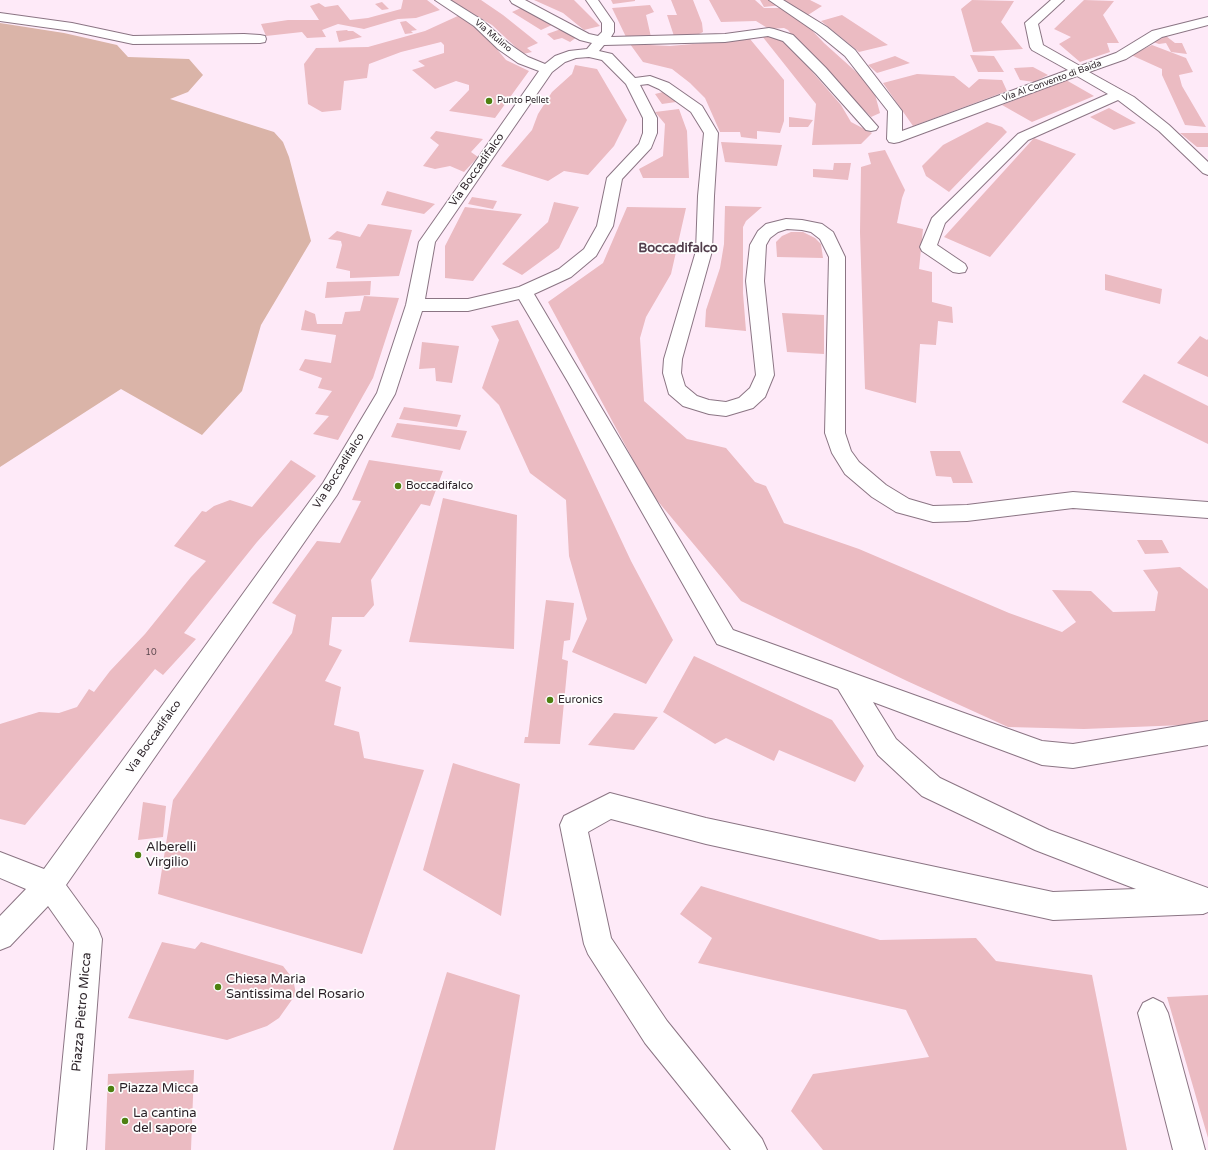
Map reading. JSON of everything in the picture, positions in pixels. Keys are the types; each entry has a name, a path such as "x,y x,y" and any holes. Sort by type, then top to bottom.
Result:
{"street":[{"name":"Via Mulino","path":"441,0 478,23 503,46 523,60 547,69"},
{"path":"516,0 585,37 602,41 725,38 769,32 788,38 821,71 870,127"},
{"path":"589,53 602,41 608,32 608,23 592,0"},
{"name":"Via Al Convento di Baida","path":"775,0 822,30 850,53 895,111 894,139 1121,56 1158,34 1208,21"},
{"path":"1058,0 1031,23 1037,47 1128,100 1164,128 1208,170"},
{"path":"0,17 72,27 133,40 244,38 260,40"},
{"name":"Via Boccadifalco","path":"49,885 330,489 386,394 415,305 427,242 547,69 560,59 574,54 589,53"},
{"path":"415,305 468,305 524,292 565,273 590,252 605,226 615,178 646,145 650,133 650,118 632,82 607,57 589,53"},
{"path":"632,82 650,80 664,86 697,109 711,133 706,196 704,251 673,359 672,373 676,388 690,401 709,407 726,409 746,403 758,392 765,375 755,281 758,245 764,235 772,228 786,224 802,224 816,228 826,236 837,257 835,433 842,453 852,468 878,491 903,506 933,514 967,513 1073,500 1208,510"},
{"path":"959,268 928,247 938,220 1023,137 1119,94"},
{"path":"524,292 584,392 725,637 1042,753 1073,756 1208,733"},
{"path":"846,681 887,747 931,787 1044,841 1206,901"},
{"path":"751,1150 656,1032 598,944 573,825 610,806 706,831 1053,906 1206,901"},
{"path":"0,865 49,885 0,936"},
{"name":"Piazza Pietro Micca","path":"49,885 88,939 70,1150"},
{"path":"1153,1013 1189,1150"}],"shaded area":[{"path":"0,23 64,33 117,45 128,57 189,59 203,75 188,92 170,99 274,132 283,142 289,157 311,241 261,325 242,391 202,435 121,389 0,467"}],"building":[{"path":"403,0 427,0 440,10 416,18 398,19 364,29 338,24 322,30 326,37 307,38 302,32 266,36 261,24 288,20 319,20 310,6 319,3 325,7 338,5 350,20 368,18 401,9"},
{"path":"450,0 481,0 503,15 538,43 527,48 532,52 523,54 492,25"},
{"path":"534,0 574,0 600,26 584,30 563,13"},
{"path":"611,0 635,0 635,1 613,4"},
{"path":"671,0 693,0 702,23 703,32 697,35 674,36 667,15 677,15"},
{"path":"709,0 755,0 764,8 782,8 804,22 824,43 873,87 880,113 871,117 800,45 788,30 784,28 769,29 756,21 721,22"},
{"path":"760,0 772,0 782,5 764,7"},
{"path":"783,0 810,0 822,6 808,15"},
{"path":"972,0 1014,1 1001,22 1023,49 973,52 961,9"},
{"path":"1084,0 1114,1 1103,15 1119,43 1107,43 1110,52 1080,62 1059,44 1071,37 1054,29"},
{"path":"382,2 389,9 382,10 375,4"},
{"path":"650,5 654,12 646,15 651,37 627,39 612,8"},
{"path":"523,7 552,25 541,30 512,12"},
{"path":"460,15 485,35 506,60 529,71 495,118 449,111 469,90 469,85 456,81 435,89 412,70 425,66 418,61 444,53 444,45 441,42 401,52 369,64 367,78 344,81 341,110 322,112 308,104 304,64 316,48 368,47 425,31"},
{"path":"842,15 888,45 859,52 821,21"},
{"path":"406,21 417,30 411,31 413,33 405,34 400,22"},
{"path":"561,29 577,37 570,42 562,38 554,40 547,34"},
{"path":"336,31 353,31 362,37 339,42"},
{"path":"762,36 783,38 841,105 851,122 872,133 861,144 812,145 816,104"},
{"path":"1166,36 1175,43 1182,43 1187,54 1171,52 1166,43 1159,44 1153,42"},
{"path":"750,39 784,80 784,121 780,133 757,131 757,139 741,137 740,132 720,132 705,98 690,83 672,69 643,62 630,44 670,46"},
{"path":"1152,45 1186,58 1193,72 1179,75 1182,86 1206,127 1185,125 1162,75 1162,69 1131,55"},
{"path":"970,55 994,56 1004,72 978,72"},
{"path":"895,56 910,63 877,73 868,65"},
{"path":"575,65 597,69 627,120 614,146 588,175 564,171 548,181 501,166 532,130 538,114 552,92 572,74"},
{"path":"1033,67 1048,75 1034,82 1020,80 1014,68"},
{"path":"917,74 954,76 969,88 979,79 1002,80 1007,91 913,126 883,83"},
{"path":"1066,80 1094,96 1032,122 1002,105"},
{"path":"663,92 676,102 662,104 655,94"},
{"path":"1109,108 1136,123 1114,130 1090,117"},
{"path":"679,109 687,131 689,178 643,178 639,169 663,156 665,124 655,112"},
{"path":"789,117 813,120 808,127 789,127"},
{"path":"987,122 1002,127 1007,132 949,192 926,176 922,166 943,145"},
{"path":"436,131 483,139 471,152 478,157 464,172 450,166 435,169 423,166 439,145 430,138"},
{"path":"1180,133 1208,133 1208,147 1197,147"},
{"path":"1034,138 1076,154 990,257 944,237"},
{"path":"721,142 782,145 777,166 725,162"},
{"path":"885,150 905,190 897,223 923,229 919,269 932,272 932,302 952,307 953,323 938,321 936,345 920,344 916,403 865,389 860,232 861,167 871,164 868,153"},
{"path":"834,163 851,163 848,180 813,177 813,169 833,170"},
{"path":"387,191 435,204 424,214 381,205"},
{"path":"472,197 497,201 493,209 468,204"},
{"path":"554,202 579,207 559,248 522,275 502,264 548,222"},
{"path":"725,206 762,207 746,221 743,227 743,293 746,331 705,327 706,310 720,268 724,244"},
{"path":"465,207 522,214 473,281 445,278 445,246"},
{"path":"627,207 686,208 671,274 646,317 640,338 644,401 687,439 726,448 755,482 766,486 784,523 859,549 1009,613 1062,632 1076,622 1052,590 1091,591 1113,612 1155,611 1158,592 1143,570 1180,567 1208,589 1208,724 1084,729 1008,727 907,681 741,601 651,493 548,302 603,263"},
{"path":"368,224 412,230 399,276 350,278 350,271 336,268 342,245 341,241 328,239 337,231 360,237"},
{"path":"791,232 803,232 815,238 821,244 823,258 777,257 776,242 782,236"},
{"path":"1105,274 1162,289 1160,304 1105,290"},
{"path":"371,281 370,295 325,298 327,282"},
{"path":"364,296 399,298 373,378 338,440 313,434 329,416 315,414 332,391 318,388 322,378 299,370 305,359 331,363 336,335 301,330 305,310 315,314 317,324 342,324 345,312 360,311"},
{"path":"782,313 824,315 824,354 787,352"},
{"path":"518,320 631,561 673,640 646,684 572,652 587,619 569,556 566,500 530,473 499,405 482,388 499,340 491,326"},
{"path":"1200,336 1207,340 1208,339 1208,377 1177,363"},
{"path":"422,342 459,346 452,383 436,381 435,368 419,369"},
{"path":"1144,374 1208,406 1208,444 1122,402"},
{"path":"404,407 461,415 457,427 399,419"},
{"path":"397,423 467,431 460,450 391,437"},
{"path":"930,451 960,451 973,483 953,483 951,477 936,476"},
{"path":"291,460 316,476 257,542 184,633 196,639 163,675 155,669 25,825 0,819 0,724 39,712 59,713 77,707 89,689 94,692 110,671 145,634 191,577 206,561 174,546 202,511 206,512 214,506 230,500 252,507"},
{"path":"369,460 443,471 430,506 421,504 371,580 374,605 364,617 332,617 329,645 342,650 325,681 341,687 334,725 359,732 364,758 424,770 362,954 158,894 173,800 292,633 296,615 272,603 317,541 340,543 361,501 352,500"},
{"path":"443,498 517,515 514,649 409,642"},
{"path":"1137,540 1162,540 1169,553 1145,554"},
{"path":"546,600 574,603 570,640 564,641 562,659 568,661 560,744 524,743 525,737 528,737"},
{"path":"694,656 832,720 864,766 855,782 779,750 774,761 726,738 715,744 663,712"},
{"path":"614,713 658,717 634,750 588,745"},
{"path":"453,763 520,784 501,916 423,870"},
{"path":"143,802 166,806 163,837 138,840"},
{"path":"701,886 880,940 976,938 996,961 1092,975 1127,1150 823,1150 791,1111 813,1074 929,1057 906,1010 698,963 712,938 680,914"},
{"name":"Chiesa Maria Santissima del Rosario","path":"162,942 195,949 201,942 283,966 293,979 296,994 279,1018 267,1026 227,1040 128,1018"},
{"path":"447,972 520,995 495,1150 393,1150"},
{"path":"1208,995 1208,1138 1167,997"},
{"path":"194,1070 191,1150 105,1150 108,1074"}],"place":[{"name":"Punto Pellet","path":"489,101"},
{"name":"Boccadifalco","path":"398,486"},
{"name":"Euronics","path":"550,700"},
{"name":"Alberelli Virgilio","path":"138,855"},
{"name":"Chiesa Maria Santissima del Rosario","path":"218,987"},
{"name":"Piazza Micca","path":"111,1089"},
{"name":"La cantina del sapore","path":"125,1121"}],"district":[{"name":"Boccadifalco","path":"678,249"}]}
